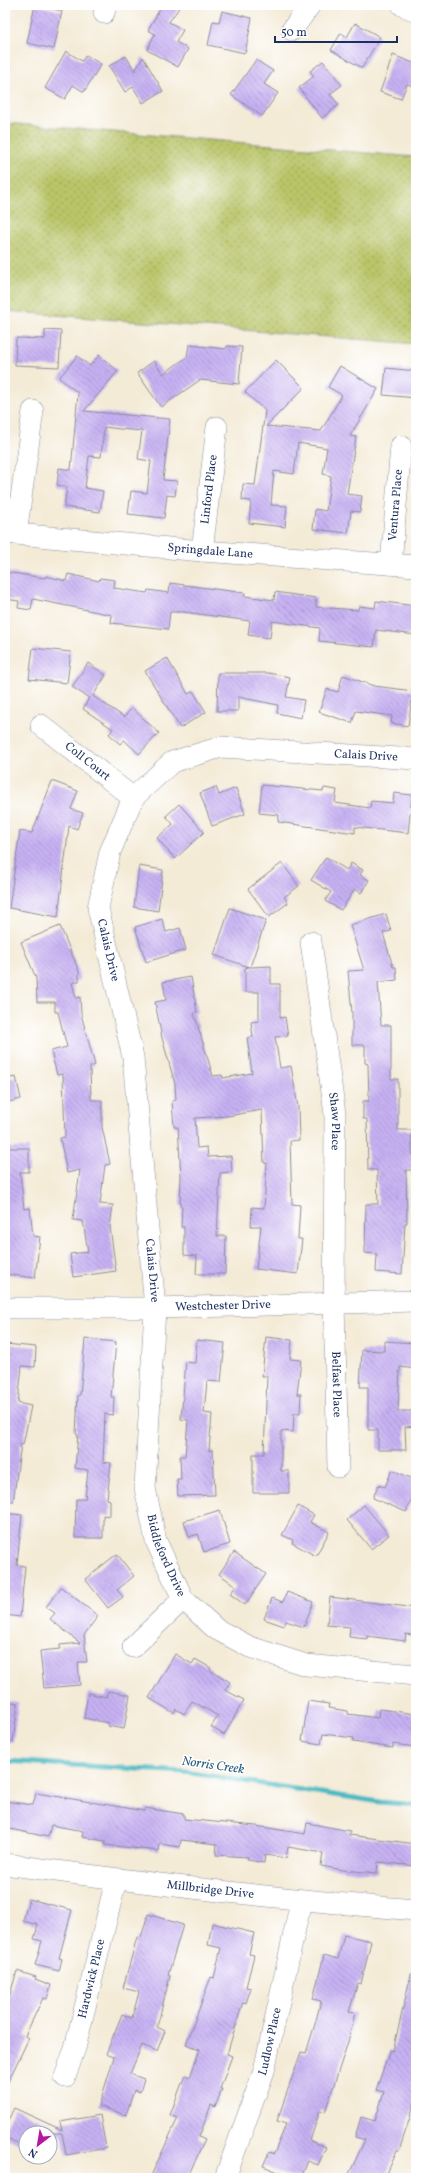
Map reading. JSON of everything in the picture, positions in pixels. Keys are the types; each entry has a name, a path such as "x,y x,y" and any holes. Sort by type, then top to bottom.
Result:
{"street":[{"path":"292,30 310,5"},
{"path":"402,5 416,11"},
{"path":"10,533 33,412"},
{"name":"Linford Place","path":"202,551 217,427"},
{"name":"Ventura Place","path":"391,564 402,446"},
{"name":"Springdale Lane","path":"10,533 202,551 416,566"},
{"name":"Coll Court","path":"41,725 133,798"},
{"name":"Calais Drive","path":"155,1308 133,1057 98,908 110,852 133,798 172,762 221,747 416,758"},
{"name":"Shaw Place","path":"311,942 335,1114 334,1302"},
{"name":"Westchester Drive","path":"5,1308 155,1308 416,1301"},
{"name":"Belfast Place","path":"334,1302 338,1467"},
{"name":"Biddleford Drive","path":"155,1308 145,1488 156,1541 183,1599 216,1629 250,1647 306,1665 416,1675"},
{"path":"133,1647 183,1599"},
{"name":"Millbridge Drive","path":"5,1864 116,1880 301,1901 416,1910"},
{"name":"Hardwick Place","path":"65,2077 75,2048 116,1880"},
{"name":"Ludlow Place","path":"225,2178 264,2071 301,1901"}],"green space":[{"path":"5,123 416,157 416,344 5,311"}],"building":[{"path":"35,5 62,11 54,49 27,43"},
{"path":"162,5 181,5 169,22 183,30 176,42 188,49 178,67 147,50 155,34 148,30"},
{"path":"222,11 252,18 245,53 208,45 213,21 219,22"},
{"path":"355,23 380,37 362,68 331,50 341,33 347,37"},
{"path":"66,51 82,61 86,55 101,64 84,92 73,85 65,99 45,88"},
{"path":"393,55 416,64 416,87 407,84 401,99 380,92"},
{"path":"126,56 135,71 143,57 163,91 143,103 133,87 125,92 109,66"},
{"path":"256,60 273,71 264,84 278,93 262,116 231,95"},
{"path":"323,61 342,85 330,94 339,105 322,118 299,88 314,76 310,71"},
{"path":"45,330 61,331 59,367 15,365 16,338 45,339"},
{"path":"189,345 226,349 227,346 242,347 239,384 200,380 161,407 137,373 154,361 163,374 187,357"},
{"path":"99,355 118,371 84,411 170,419 163,480 177,481 175,496 167,495 164,518 128,514 131,491 147,493 151,461 138,459 142,431 104,427 101,457 89,456 85,488 103,491 100,512 64,507 67,487 57,485 59,468 71,470 78,393 59,378 77,356 90,366"},
{"path":"276,360 304,388 266,426 321,431 342,395 328,387 340,366 378,389 350,436 356,437 347,494 362,496 360,512 351,511 348,533 313,529 315,509 326,511 331,476 323,474 327,448 298,443 294,474 274,471 271,505 287,506 285,527 249,523 251,501 242,500 243,484 255,485 265,411 245,392"},
{"path":"386,368 416,371 416,398 383,395"},
{"path":"5,572 45,578 46,576 66,581 68,574 99,581 100,578 115,580 114,588 147,593 148,590 169,593 170,583 245,593 244,596 274,600 275,592 316,598 316,607 358,610 359,606 375,608 376,601 416,606 416,635 376,630 374,647 319,641 320,628 272,621 270,638 248,635 250,621 184,612 170,612 168,629 111,623 112,615 33,599 31,610 18,608 19,601 5,599"},
{"path":"33,648 71,652 67,683 29,679"},
{"path":"167,658 188,694 193,691 206,712 180,728 145,671"},
{"path":"88,663 106,675 93,696 124,717 132,708 159,733 139,754 124,740 120,744 109,734 113,729 83,709 89,698 72,687"},
{"path":"218,673 268,673 290,677 286,697 304,700 301,718 277,713 278,705 238,697 238,711 217,711"},
{"path":"343,675 374,686 413,691 408,726 391,723 392,716 356,711 352,723 319,712 327,689 338,692"},
{"path":"52,781 78,791 71,809 83,813 77,829 69,826 58,917 9,908 20,831 32,833"},
{"path":"262,785 323,791 324,788 337,790 335,803 370,808 371,801 393,803 394,793 412,795 408,833 355,827 355,833 278,822 279,815 259,813"},
{"path":"216,787 219,795 236,788 245,814 212,826 200,793"},
{"path":"179,804 204,832 175,859 157,838 173,824 166,816"},
{"path":"326,857 347,870 351,863 363,870 360,875 369,880 361,893 355,889 341,910 325,901 331,892 311,880"},
{"path":"282,863 299,886 284,897 288,903 269,917 248,889"},
{"path":"139,866 163,870 158,911 134,907"},
{"path":"230,908 266,920 250,967 271,966 271,984 280,984 280,1018 285,1017 288,1036 275,1037 280,1068 291,1066 298,1107 299,1140 290,1141 292,1204 300,1205 298,1239 302,1239 298,1274 256,1269 261,1226 251,1226 252,1207 264,1208 267,1163 264,1163 262,1110 228,1116 195,1118 197,1148 207,1147 208,1157 231,1156 232,1172 220,1173 217,1236 226,1236 225,1274 196,1274 197,1256 184,1255 184,1227 181,1227 182,1206 180,1206 181,1176 178,1127 174,1127 172,1101 176,1100 175,1084 162,1038 155,1002 166,1000 163,982 191,977 197,1012 194,1013 213,1076 222,1075 223,1078 252,1073 247,1038 253,1037 251,1022 259,1021 259,992 245,992 245,968 249,967 214,955"},
{"path":"386,914 391,931 383,933 393,967 396,967 397,980 378,982 381,1025 391,1025 391,1079 398,1079 398,1130 412,1130 412,1155 415,1155 415,1170 406,1170 407,1223 405,1223 402,1274 376,1272 377,1254 365,1253 366,1204 378,1204 377,1170 368,1170 367,1119 363,1119 363,1101 369,1101 368,1064 365,1063 365,1045 352,1045 352,1013 348,971 364,970 350,925"},
{"path":"162,919 166,932 180,928 186,950 146,962 135,927"},
{"path":"60,926 79,971 79,981 72,983 76,998 80,997 81,1014 95,1065 90,1067 91,1100 102,1100 102,1127 110,1164 105,1165 100,1204 113,1205 110,1227 116,1271 73,1277 70,1254 88,1252 83,1221 73,1220 80,1170 67,1173 60,1138 65,1137 63,1074 57,1075 51,1051 67,1047 58,1012 55,1012 55,1002 37,1002 36,978 21,942"},
{"path":"16,1077 21,1099 5,1103 5,1079"},
{"path":"5,1148 29,1148 29,1172 20,1172 24,1209 30,1208 33,1236 40,1237 35,1278 5,1274"},
{"path":"266,1337 292,1340 290,1359 301,1360 297,1394 301,1394 300,1413 294,1413 293,1432 281,1431 281,1471 289,1471 289,1493 253,1493 253,1454 264,1454 267,1376 262,1376"},
{"path":"85,1339 116,1342 111,1397 114,1397 113,1415 105,1414 103,1462 111,1463 107,1499 110,1500 110,1516 103,1515 103,1538 75,1538 76,1499 85,1499 88,1470 75,1468 78,1435 76,1434 78,1395 80,1395"},
{"path":"197,1340 225,1343 221,1382 207,1381 204,1413 212,1414 209,1451 213,1450 215,1495 178,1496 177,1479 181,1479 180,1456 185,1456 188,1420 181,1419 186,1362 195,1363"},
{"path":"384,1341 416,1343 416,1369 400,1367 398,1411 416,1411 416,1426 405,1427 406,1450 378,1450 378,1430 368,1430 368,1387 360,1387 362,1350 384,1351"},
{"path":"5,1344 36,1347 35,1367 22,1366 18,1403 31,1406 23,1445 21,1444 13,1502 5,1502"},
{"path":"392,1470 416,1480 416,1489 406,1512 373,1498 378,1485 385,1487"},
{"path":"364,1505 389,1535 371,1549 347,1520"},
{"path":"298,1506 314,1515 310,1522 329,1532 316,1556 292,1543 293,1540 282,1535"},
{"path":"220,1510 230,1544 204,1552 198,1534 189,1537 184,1521"},
{"path":"5,1513 22,1515 17,1565 25,1566 20,1617 5,1615"},
{"path":"234,1552 266,1574 245,1605 230,1594 236,1586 219,1574"},
{"path":"117,1554 134,1576 117,1590 123,1597 108,1608 85,1579"},
{"path":"61,1587 98,1616 84,1635 87,1662 78,1662 80,1685 44,1688 40,1651 60,1649 60,1645 80,1643 50,1619 55,1613 46,1607"},
{"path":"287,1592 313,1602 304,1627 286,1621 284,1626 264,1619 272,1598 283,1602"},
{"path":"330,1597 416,1608 416,1636 406,1634 405,1641 367,1636 367,1639 349,1637 350,1627 327,1625"},
{"path":"175,1654 192,1664 195,1659 211,1668 210,1670 230,1682 225,1690 244,1700 224,1735 211,1727 218,1716 192,1701 184,1714 176,1709 174,1713 149,1698"},
{"path":"108,1691 130,1695 124,1729 108,1726 108,1723 84,1718 88,1693 106,1697"},
{"path":"5,1701 18,1703 13,1742 5,1742"},
{"path":"308,1701 329,1704 328,1708 348,1711 348,1714 378,1718 379,1709 416,1714 416,1747 393,1744 393,1748 353,1742 354,1738 323,1734 321,1744 302,1741"},
{"path":"36,1793 145,1811 145,1808 184,1814 184,1819 256,1826 305,1834 307,1823 350,1831 349,1835 416,1844 416,1866 378,1862 377,1873 343,1870 321,1866 323,1853 288,1847 286,1858 265,1855 264,1863 248,1860 248,1857 216,1855 217,1844 181,1840 180,1847 160,1844 159,1851 105,1845 105,1841 82,1837 83,1831 51,1825 48,1837 5,1828 5,1801 33,1805"},
{"path":"29,1899 72,1910 59,1958 62,1959 59,1971 35,1965 42,1941 34,1939 38,1925 23,1921"},
{"path":"148,1914 183,1925 168,1975 170,1976 157,2027 165,2031 157,2051 142,2045 130,2074 144,2079 140,2092 134,2090 126,2115 99,2106 114,2057 106,2054 122,2014 132,2018 139,1992 123,1988 137,1937 141,1938"},
{"path":"212,1923 254,1933 249,1954 254,1955 246,1987 251,1988 246,2003 243,2002 227,2054 232,2056 220,2089 222,2089 215,2107 211,2105 199,2137 205,2140 187,2178 150,2178 178,2118 170,2115 185,2075 190,2077 200,2049 186,2044 211,1977 214,1978 221,1948 208,1945"},
{"path":"344,1935 371,1941 361,1984 358,1983 349,2012 355,2013 348,2042 325,2112 320,2110 310,2141 326,2147 318,2165 308,2161 301,2178 293,2178 263,2166 269,2152 274,2154 286,2124 277,2121 301,2052 306,2053 315,2024 321,2001 313,1999 324,1955 338,1959"},
{"path":"17,1971 36,1977 35,1979 51,1985 47,1999 43,1998 25,2036 29,2038 5,2088 5,1999 8,2001"},
{"path":"411,1974 416,1974 416,2099 399,2151 397,2151 385,2178 347,2178 365,2140 355,2137 361,2117 375,2121 384,2092 376,2090 390,2050 393,2051"},
{"path":"14,2108 51,2125 18,2125 18,2143 5,2137 5,2127"},
{"path":"100,2115 106,2148 66,2155 62,2133 58,2133 58,2128 62,2130 60,2122"}],"waterway":[{"name":"Norris Creek","path":"5,1761 185,1772 380,1802 416,1805"}]}
